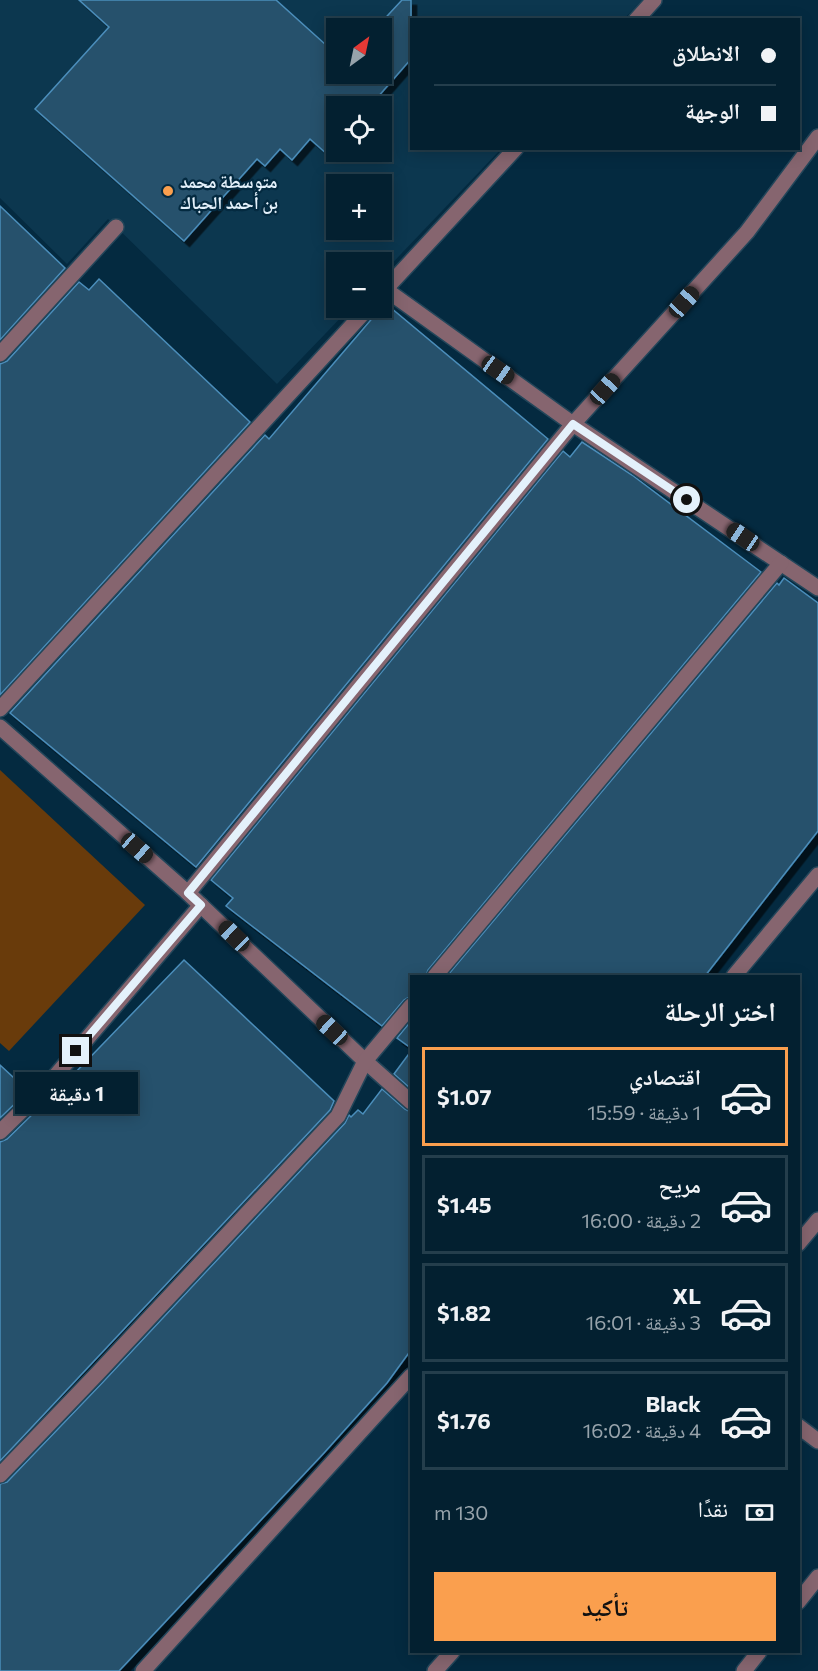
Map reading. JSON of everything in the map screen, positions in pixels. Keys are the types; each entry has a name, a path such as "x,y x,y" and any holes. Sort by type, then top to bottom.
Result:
{"street":[{"path":"638,18 654,0"},
{"path":"188,893 573,424 747,232 818,137"},
{"path":"392,281 514,150"},
{"path":"0,354 116,227"},
{"path":"392,297 573,424 818,588"},
{"path":"0,709 359,318"},
{"path":"436,975 781,563"},
{"path":"0,727 188,893 410,1101"},
{"path":"735,975 818,875"},
{"path":"0,1132 45,1088 201,905"},
{"path":"0,1475 338,1116 365,1061 410,1007"},
{"path":"800,1242 818,1220"},
{"path":"143,1671 410,1377"},
{"path":"800,1428 818,1441"},
{"path":"800,1600 818,1577"},
{"path":"435,1671 451,1653"},
{"path":"744,1671 758,1653"}],"shaded area":[{"name":"متوسطة محمد بن أحمد الحباك","path":"0,0 642,0 625,18 410,18 410,150 500,150 392,263 392,252 326,252 326,318 340,318 277,384 108,219 67,264 0,198"},
{"path":"0,770 145,905 9,1051 0,1043"}],"building":[{"path":"79,0 276,0 326,45 326,84 389,84 379,96 326,96 326,153 310,139 292,160 280,149 265,166 257,159 184,241 35,109 109,27"},
{"path":"402,0 411,0 410,60 392,81 392,18 385,18"},
{"path":"0,206 65,268 0,340"},
{"path":"99,279 250,422 0,695 0,364 7,361 79,282 89,290"},
{"path":"392,309 548,439 196,867 10,713 265,435 269,439 372,318 392,318"},
{"path":"582,442 632,475 761,572 428,970 426,975 410,975 410,997 404,1000 382,1026 226,906 233,898 211,880 563,451 570,457"},
{"path":"784,578 818,603 818,831 706,975 448,975 777,583 779,585"},
{"path":"184,960 334,1101 330,1110 0,1461 0,1142 7,1139 43,1106"},
{"path":"410,1022 410,1047 397,1038"},
{"path":"410,1052 410,1088 394,1074"},
{"path":"0,1065 28,1091 0,1118"},
{"path":"382,1089 410,1112 410,1351 387,1383 324,1453 119,1671 0,1671 0,1484 7,1482 104,1381 345,1123 349,1115 351,1117 358,1110 363,1114"}],"place":[{"name":"متوسطة محمد بن أحمد الحباك","path":"168,191"}],"route":[{"path":"76,1051 201,905 188,893 573,424 687,500"}]}
